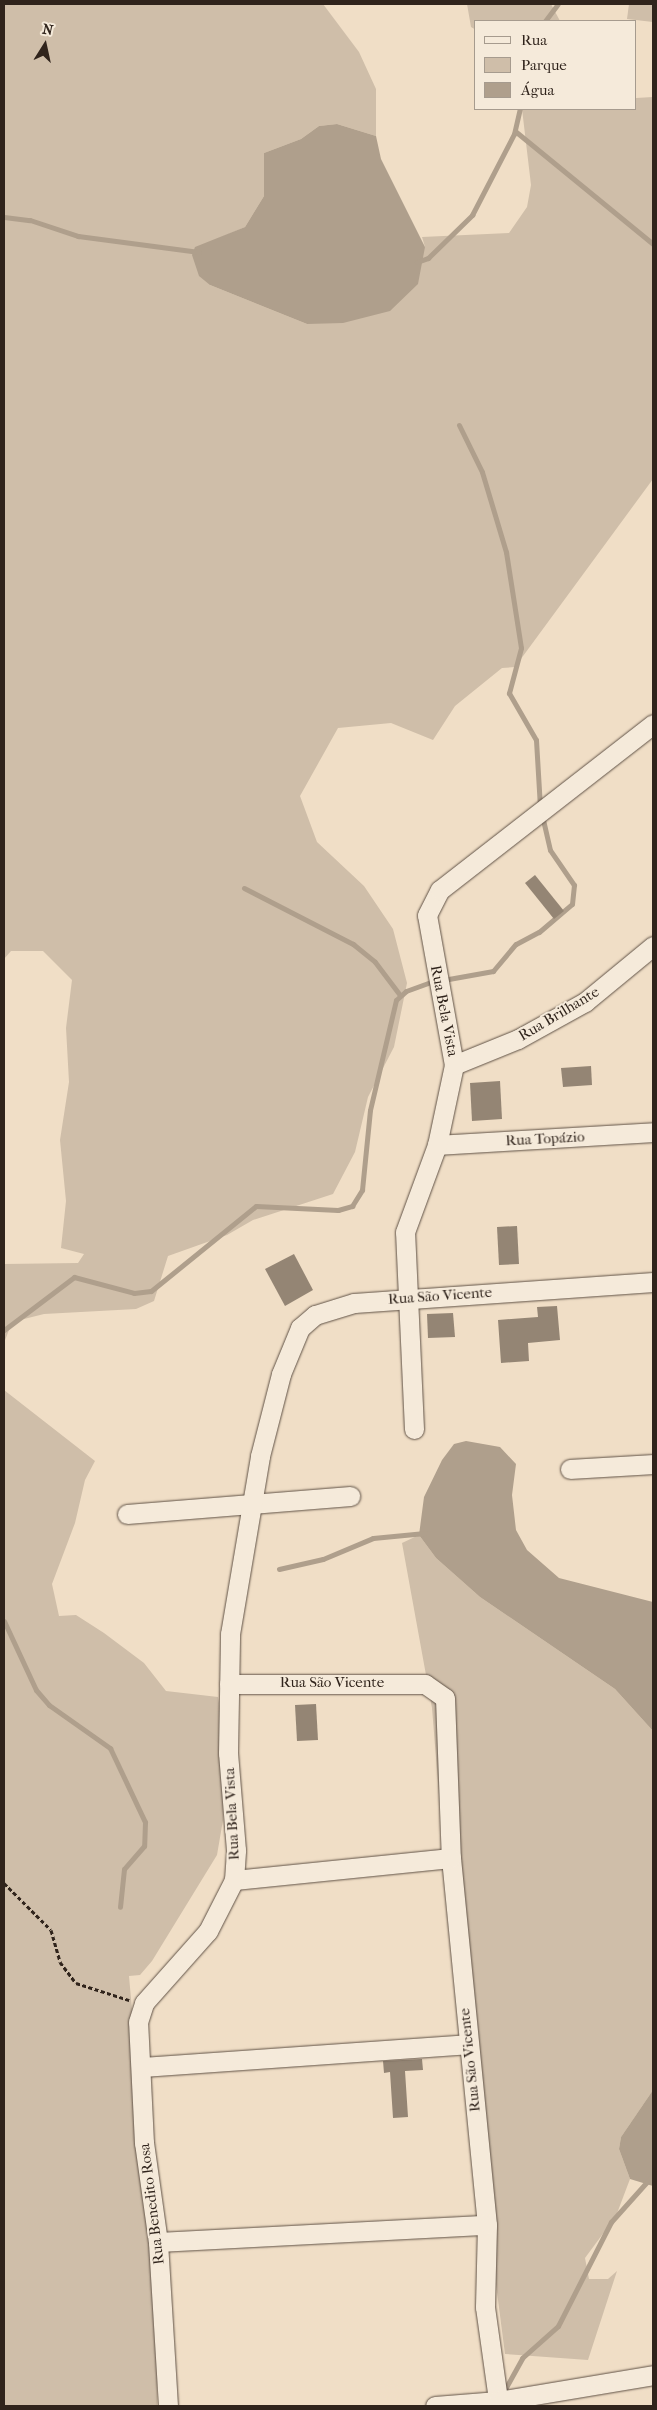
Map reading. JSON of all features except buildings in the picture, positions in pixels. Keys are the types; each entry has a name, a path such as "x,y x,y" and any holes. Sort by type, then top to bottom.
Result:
{"street":[{"name":"Rua Bela Vista","path":"414,1428 405,1232 437,1145 454,1065 427,915 440,890 653,724"},
{"name":"Rua Brilhante","path":"454,1065 518,1040 585,1002 653,946"},
{"name":"Rua Topázio","path":"437,1145 653,1132"},
{"name":"Rua São Vicente","path":"499,2404 485,2307 488,2225 468,2044 452,1858 445,1698 425,1684 230,1684 230,1634 249,1504 281,1374 300,1328 315,1315 354,1303 653,1282"},
{"path":"570,1469 653,1464"},
{"path":"127,1514 350,1496"},
{"name":"Rua Bela Vista","path":"144,2003 208,1931 234,1880 230,1684"},
{"path":"234,1880 452,1858"},
{"name":"Rua Benedito Rosa","path":"144,2003 138,2022 144,2144 158,2242 168,2406"},
{"path":"141,2067 468,2044"},
{"path":"158,2242 488,2225"},
{"path":"435,2406 499,2404 653,2375"}],"path":[{"path":"4,1883 51,1930 60,1962 76,1983 100,1995 144,2003"}],"green space":[{"path":"4,4 323,4 359,52 376,89 376,136 337,124 319,126 301,139 264,153 264,196 245,227 217,239 210,285 307,324 425,247 422,237 509,233 527,207 531,185 522,110 637,110 637,98 653,97 653,479 515,667 502,668 455,706 433,740 391,723 338,728 300,796 317,842 364,886 393,929 407,983 394,1047 368,1097 355,1152 333,1194 253,1220 227,1235 168,1256 154,1301 136,1309 44,1314 12,1322 4,1343 4,1264 78,1263 84,1254 61,1248 66,1201 60,1140 69,1082 66,1028 72,980 43,951 11,951 4,959"},
{"path":"467,4 551,4 559,20 474,20 474,29 471,27"},
{"path":"629,4 653,4 653,22 627,19"},
{"path":"4,1390 95,1461 85,1480 75,1523 52,1584 59,1616 76,1615 104,1633 144,1663 166,1691 218,1697 224,1733 223,1820 217,1855 152,1961 140,1975 129,1976 158,2302 157,2406 4,2406"},
{"path":"419,1535 436,1558 480,1597 615,1689 653,1731 653,2090 621,2137 619,2149 630,2179 616,2216 585,2258 589,2279 608,2279 617,2271 588,2360 505,2354 449,1920 432,1708 402,1543"}],"water":[{"path":"337,124 376,136 381,159 425,247 418,284 390,311 343,323 307,324 210,285 199,276 192,255 195,247 245,227 264,196 264,153 301,139 319,126"},
{"path":"466,1441 500,1447 516,1464 512,1495 516,1530 527,1550 559,1578 653,1602 653,1731 615,1689 480,1597 436,1558 419,1535 424,1497 442,1460 454,1444"},
{"path":"653,2090 653,2186 630,2179 619,2149 621,2137"}],"waterway":[{"path":"546,20 558,4"},
{"path":"417,262 428,258 472,215 514,134 520,110"},
{"path":"515,131 653,244"},
{"path":"4,217 30,220 78,236 199,252"},
{"path":"459,425 482,472 506,552 521,648 509,693 536,740 540,807"},
{"path":"443,980 493,971 516,944 539,932 572,904 574,885 550,850 542,815"},
{"path":"244,888 353,944 375,962 400,995"},
{"path":"4,1330 74,1277 134,1293 151,1291 256,1206 338,1210 352,1206 362,1190 370,1110 396,1000 406,991 434,981"},
{"path":"279,1569 323,1559 373,1538 425,1533"},
{"path":"4,1621 36,1690 49,1705 110,1748 145,1822 144,1846 124,1869 120,1907"},
{"path":"504,2391 522,2358 558,2326 611,2222 653,2175"}]}
